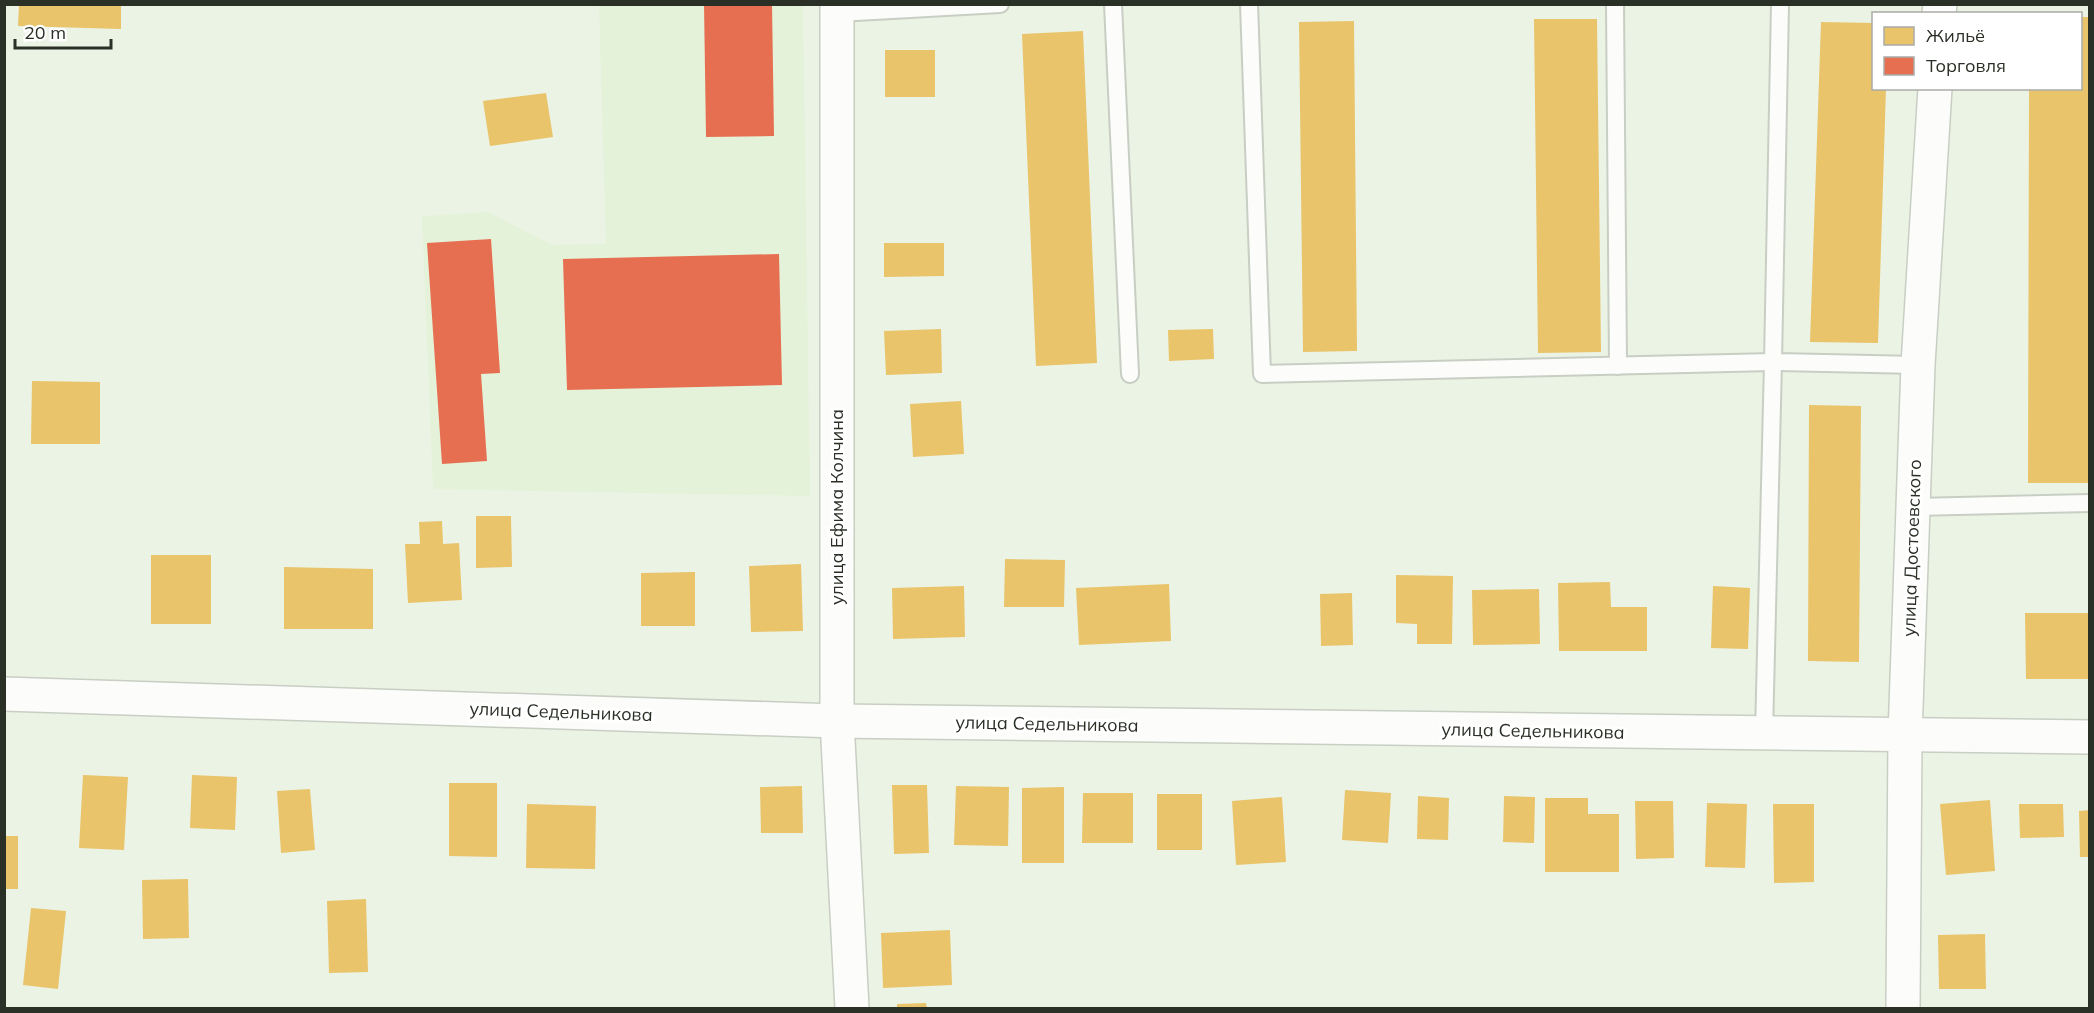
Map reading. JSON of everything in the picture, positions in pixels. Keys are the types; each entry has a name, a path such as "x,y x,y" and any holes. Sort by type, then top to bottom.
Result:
{"street":[{"name":"улица Ефима Колчина","path":"837,9 837,721 852,1008"},
{"name":"улица Достоевского","path":"1903,1008 1905,736 1918,365 1935,90"},
{"name":"улица Седельникова","path":"4,694 837,721 2090,737"}],"lane":[{"path":"837,9 999,4"},
{"path":"1113,4 1130,374"},
{"path":"1249,4 1262,374 1773,362 1918,365"},
{"path":"1615,4 1618,366"},
{"path":"1764,734 1780,4"},
{"path":"1914,507 2090,503"}],"shaded area":[{"path":"599,5 803,5 810,496 433,489 422,216 488,212 552,245 606,244"}],"building: Жильё":[{"path":"19,4 121,4 121,29 18,26"},
{"path":"2082,17 2090,17 2090,483 2028,483 2029,90 2082,90"},
{"path":"1534,19 1597,19 1601,352 1538,353"},
{"path":"1354,21 1357,351 1303,352 1299,22"},
{"path":"1821,22 1872,23 1872,90 1886,90 1878,343 1810,342"},
{"path":"1083,31 1097,363 1036,366 1022,34"},
{"path":"885,50 935,50 935,97 885,97"},
{"path":"546,93 553,137 490,146 483,101"},
{"path":"884,243 944,243 944,276 884,277"},
{"path":"941,329 942,373 886,375 884,331"},
{"path":"1213,329 1214,359 1169,361 1168,330"},
{"path":"32,381 100,382 100,444 31,444"},
{"path":"961,401 964,454 913,457 910,404"},
{"path":"1809,405 1861,406 1859,662 1808,661"},
{"path":"476,516 511,516 512,567 476,568"},
{"path":"442,521 443,544 459,543 462,600 408,603 405,544 420,544 419,522"},
{"path":"151,555 211,555 211,624 151,624"},
{"path":"1005,559 1065,560 1064,607 1004,607"},
{"path":"801,564 803,631 751,632 749,566"},
{"path":"284,567 373,569 373,629 284,629"},
{"path":"695,572 695,626 641,626 641,573"},
{"path":"1396,575 1453,576 1452,644 1417,644 1417,624 1396,623"},
{"path":"1610,582 1611,607 1647,607 1647,651 1559,651 1558,583"},
{"path":"1169,584 1171,641 1079,645 1076,588"},
{"path":"964,586 965,637 893,639 892,588"},
{"path":"1713,586 1750,588 1748,649 1711,648"},
{"path":"1539,589 1540,644 1473,645 1472,590"},
{"path":"1352,593 1353,645 1321,646 1320,594"},
{"path":"2025,613 2090,613 2090,679 2026,679"},
{"path":"83,775 128,777 124,850 79,848"},
{"path":"192,775 237,777 235,830 190,828"},
{"path":"449,783 497,783 497,857 449,856"},
{"path":"892,785 927,785 929,853 894,854"},
{"path":"802,786 803,833 761,833 760,787"},
{"path":"956,786 1009,787 1008,846 954,845"},
{"path":"1064,787 1064,863 1022,863 1022,788"},
{"path":"310,789 315,850 281,853 277,791"},
{"path":"1345,790 1391,793 1388,843 1342,840"},
{"path":"1083,793 1133,793 1133,843 1082,843"},
{"path":"1157,794 1202,794 1202,850 1157,850"},
{"path":"1418,796 1449,798 1448,840 1417,839"},
{"path":"1504,796 1535,797 1534,843 1503,842"},
{"path":"1282,797 1286,862 1236,865 1232,801"},
{"path":"1545,798 1588,798 1588,814 1619,814 1619,872 1545,872"},
{"path":"1990,800 1995,871 1946,875 1940,804"},
{"path":"1635,801 1673,801 1674,858 1636,859"},
{"path":"1707,803 1747,804 1745,868 1705,867"},
{"path":"527,804 596,806 595,869 526,868"},
{"path":"1773,804 1814,804 1814,882 1774,883"},
{"path":"2019,804 2063,804 2064,837 2020,838"},
{"path":"2090,810 2090,857 2080,857 2079,811"},
{"path":"4,836 18,836 18,889 4,889"},
{"path":"188,879 189,938 143,939 142,880"},
{"path":"366,899 368,972 329,973 327,901"},
{"path":"31,908 66,911 58,989 23,985"},
{"path":"950,930 952,985 883,988 881,933"},
{"path":"1985,934 1986,989 1939,989 1938,935"},
{"path":"926,1003 927,1008 897,1008 897,1004"}],"building: Торговля":[{"path":"704,4 772,4 774,136 706,137"},
{"path":"491,239 500,373 481,374 487,461 442,464 427,243"},
{"path":"779,254 782,385 567,390 563,259"}]}
